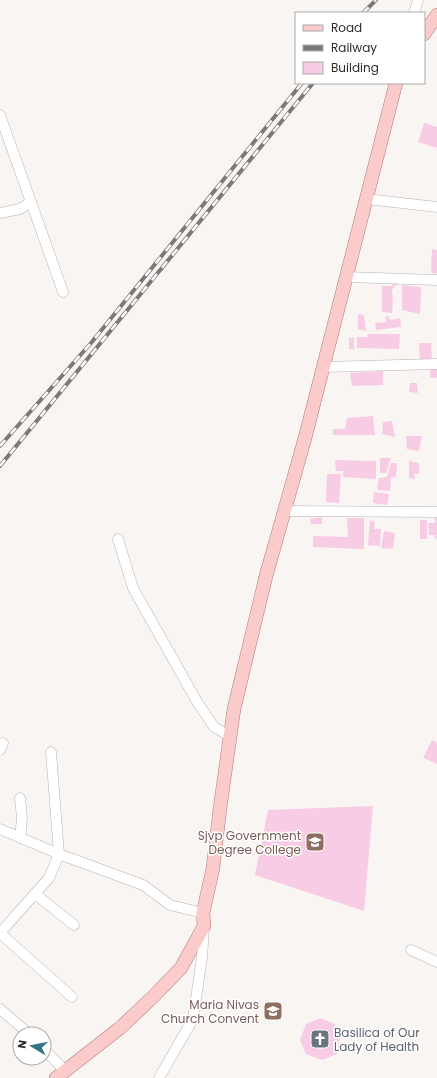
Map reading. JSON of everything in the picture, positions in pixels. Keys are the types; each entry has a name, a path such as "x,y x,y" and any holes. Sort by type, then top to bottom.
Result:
{"main road":[{"path":"425,33 437,15"},
{"path":"60,1075 120,1028 181,968 203,920 213,868 234,709 266,576 323,367 396,84"}],"street":[{"path":"414,12 418,0"},
{"path":"0,115 63,292"},
{"path":"367,199 437,207"},
{"path":"0,213 20,209 31,202"},
{"path":"346,277 437,280"},
{"path":"323,367 437,364"},
{"path":"284,511 437,512"},
{"path":"118,539 133,588 196,700 214,727 230,736"},
{"path":"51,752 59,854 49,878 0,933 72,997"},
{"path":"20,798 22,818 20,838"},
{"path":"0,829 59,854 143,884 170,905 203,920 202,957 193,1019 159,1078"},
{"path":"35,894 74,925"},
{"path":"410,950 437,962"},
{"path":"0,1009 20,1026"},
{"path":"52,1062 60,1075"}],"building":[{"path":"424,123 437,127 437,148 418,142"},
{"path":"432,249 437,250 437,273 433,274 433,271 431,271"},
{"path":"399,282 392,290 392,313 382,312 382,286 390,286"},
{"path":"402,285 421,287 420,314 402,310"},
{"path":"358,314 364,315 366,331 358,329"},
{"path":"389,316 390,320 400,318 401,327 376,330 375,323 386,322 385,317"},
{"path":"367,334 400,334 399,349 357,348 357,337 368,337"},
{"path":"349,338 354,338 354,349 349,349"},
{"path":"419,343 431,343 432,360 420,361"},
{"path":"437,368 437,378 430,377 430,369"},
{"path":"383,371 383,385 352,386 350,373"},
{"path":"410,383 417,383 418,393 409,392"},
{"path":"373,416 375,435 333,435 333,429 345,429 347,418"},
{"path":"392,421 395,437 382,434 383,422"},
{"path":"406,436 422,436 419,451 407,449"},
{"path":"380,458 391,458 386,473 380,473"},
{"path":"335,460 376,461 376,479 343,477 343,471 336,471"},
{"path":"409,461 419,463 419,474 414,473 415,479 409,478"},
{"path":"391,463 397,463 396,477 391,478 390,491 377,490 379,478 387,477"},
{"path":"327,474 341,474 339,503 326,502"},
{"path":"374,492 389,494 387,505 373,503"},
{"path":"322,517 322,524 311,524 310,519"},
{"path":"347,518 364,518 364,549 313,547 313,536 348,537"},
{"path":"435,518 437,518 437,538 435,539 435,535 429,535 428,523 435,523"},
{"path":"370,520 375,522 374,529 381,529 380,546 368,545"},
{"path":"420,520 427,520 427,539 420,539"},
{"path":"384,531 395,533 393,549 381,548"},
{"path":"432,740 437,743 437,764 423,758"},
{"name":"Sjvp Government Degree College","path":"373,806 364,911 255,875 268,810"},
{"name":"Basilica of Our Lady of Health","path":"320,1018 335,1024 340,1037 337,1054 322,1060 306,1054 300,1040 306,1024"}],"railway":[{"path":"364,12 376,0"},
{"path":"0,446 91,343 301,84"},
{"path":"0,466 312,84"}],"place":[{"name":"Sjvp Government Degree College","path":"315,842"},
{"name":"Maria Nivas Church Convent","path":"273,1011"},
{"name":"Basilica of Our Lady of Health","path":"320,1039"}]}
